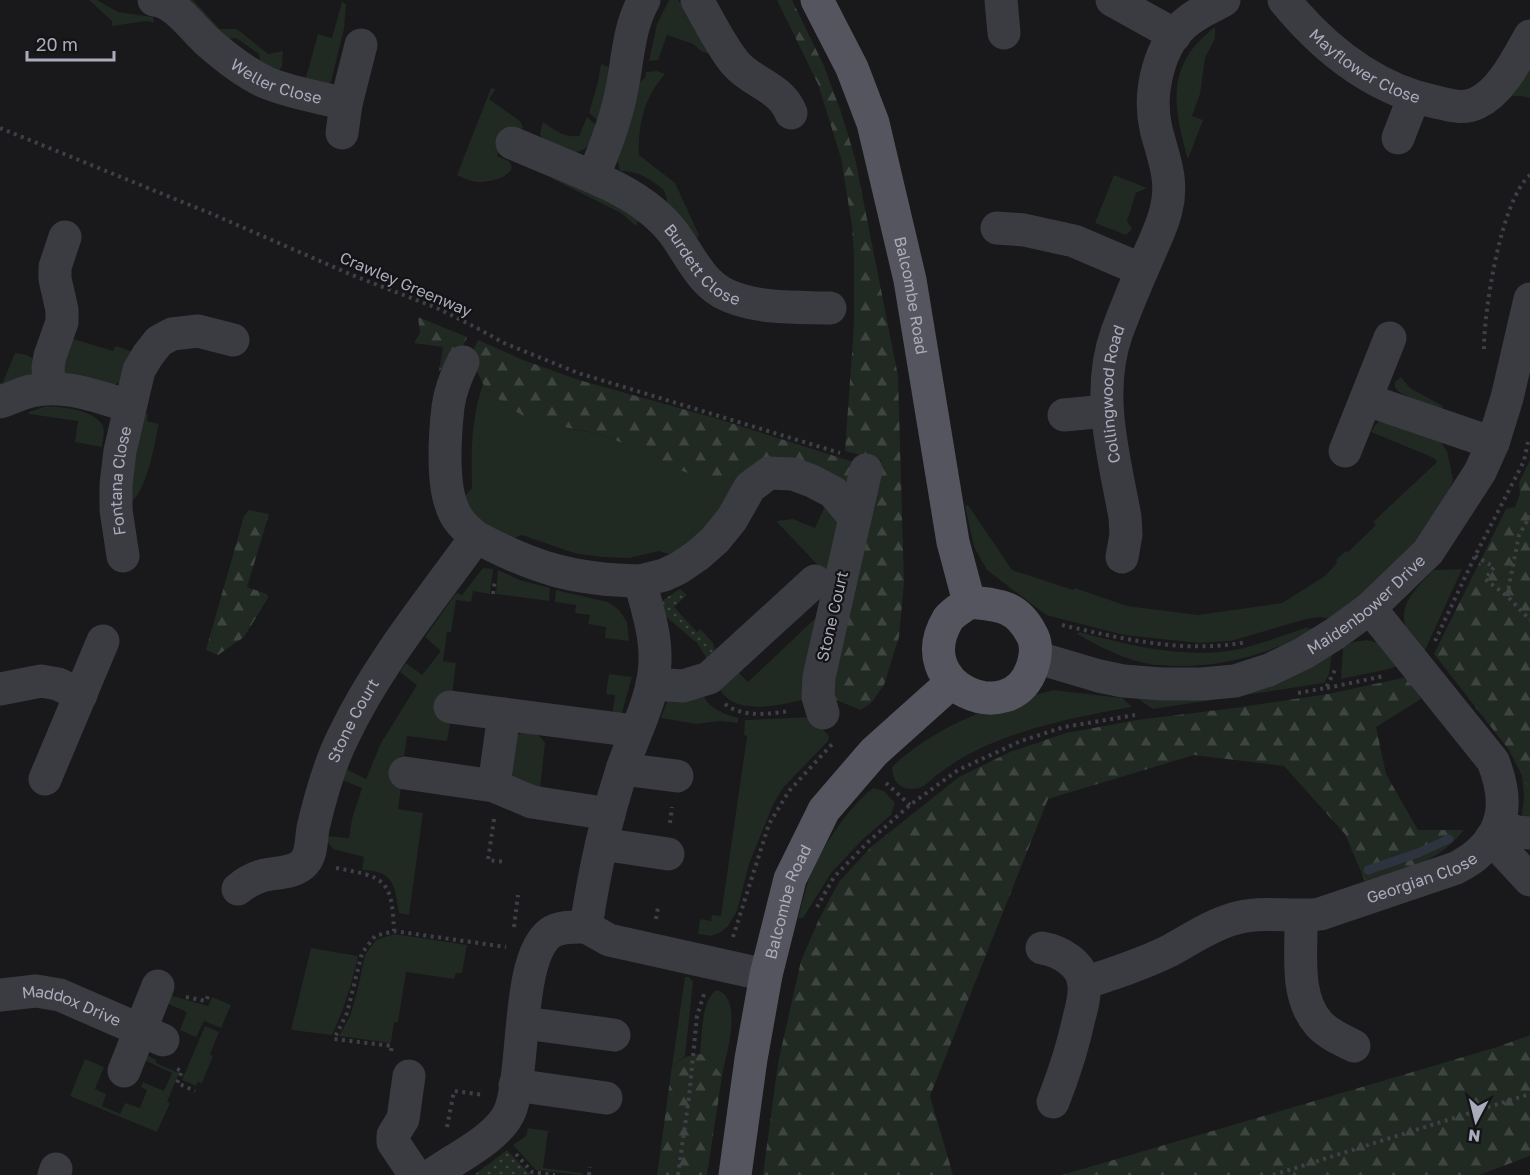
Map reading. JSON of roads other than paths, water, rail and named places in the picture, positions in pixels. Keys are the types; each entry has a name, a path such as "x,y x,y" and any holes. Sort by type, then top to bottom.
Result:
{"main road":[{"name":"Balcombe Road","path":"817,0 852,68 873,123 910,280 953,542 969,602"},
{"path":"969,602 1010,609 1026,623 1035,640 1035,657 1029,674 1014,691 992,700 973,695 951,683 940,664 939,644 948,618 969,602"},
{"name":"Balcombe Road","path":"735,1175 751,1059 766,975 790,879 824,810 864,763 897,730 951,683"}],"street":[{"name":"Weller Close","path":"153,0 159,0 173,9 218,51 241,68 344,119 361,45"},
{"path":"697,0 737,66 779,94 788,103 792,113"},
{"path":"1001,0 1004,33"},
{"path":"1112,0 1175,35"},
{"name":"Collingwood Road","path":"1122,557 1126,535 1125,517 1106,411 1109,364 1116,335 1167,208 1169,183 1166,158 1156,129 1153,107 1154,86 1159,65 1175,35 1187,22 1224,0"},
{"name":"Mayflower Close","path":"1284,0 1333,52 1379,81 1414,98 1461,108 1477,103 1495,89 1514,65 1530,36"},
{"path":"593,177 606,146 620,100 628,50 642,5"},
{"path":"1398,138 1414,98"},
{"name":"Burdett Close","path":"512,143 623,190 660,218 673,232 699,272 712,286 728,296 768,305 830,308"},
{"path":"997,228 1024,230 1074,241 1142,270"},
{"path":"49,388 50,356 62,322 62,310 54,279 55,267 65,237"},
{"name":"Maidenbower Drive","path":"1035,657 1123,681 1182,684 1235,681 1269,670 1304,653 1336,633 1370,608 1428,552 1479,472 1493,444 1507,398 1530,299"},
{"name":"Fontana Close","path":"123,556 116,510 116,485 129,406 139,370 159,341 172,334 198,331 232,340"},
{"path":"1345,451 1390,338"},
{"path":"463,362 448,406 445,483 451,506 462,525 476,537 530,563 555,572 610,580 640,581 664,575 698,555 715,540 732,519 750,487 769,473 793,474 812,481 833,492 855,518"},
{"name":"Fontana Close","path":"0,402 29,391 49,388 71,390 129,406"},
{"path":"1366,400 1493,444"},
{"path":"1064,415 1106,411"},
{"name":"Stone Court","path":"823,713 818,697 819,677 866,470"},
{"name":"Stone Court","path":"238,889 248,881 261,876 297,869 308,857 326,782 342,738 399,644 476,537"},
{"path":"586,927 591,891 622,769 652,684 655,643 640,581"},
{"path":"652,684 683,686 709,678 815,581"},
{"path":"1370,608 1493,761 1500,779 1502,813 1507,832 1530,880"},
{"path":"45,779 103,641"},
{"path":"0,689 41,681 58,684 81,695"},
{"path":"450,707 635,731"},
{"path":"496,787 504,714"},
{"path":"622,769 675,776"},
{"path":"405,773 496,787 667,854"},
{"name":"Georgian Close","path":"1084,983 1141,964 1216,925 1235,918 1256,915 1301,917 1339,909 1456,868 1507,832"},
{"path":"1301,917 1300,967 1304,996 1310,1012 1320,1025 1334,1036 1354,1046"},
{"path":"432,1175 495,1131 510,1111 529,981 524,949 551,932 568,926 586,927 609,940 766,975"},
{"path":"1042,948 1054,950 1066,956 1076,967 1084,983 1083,1001 1073,1046 1053,1102"},
{"name":"Maddox Drive","path":"124,1071 152,1035 158,987"},
{"name":"Maddox Drive","path":"0,995 36,992 54,994 81,1003 152,1035"},
{"path":"524,1023 614,1035"},
{"path":"409,1076 403,1119 393,1135 393,1142 415,1175"},
{"path":"515,1086 606,1098"}],"waterway":[{"path":"1368,870 1418,853 1449,839"}]}
